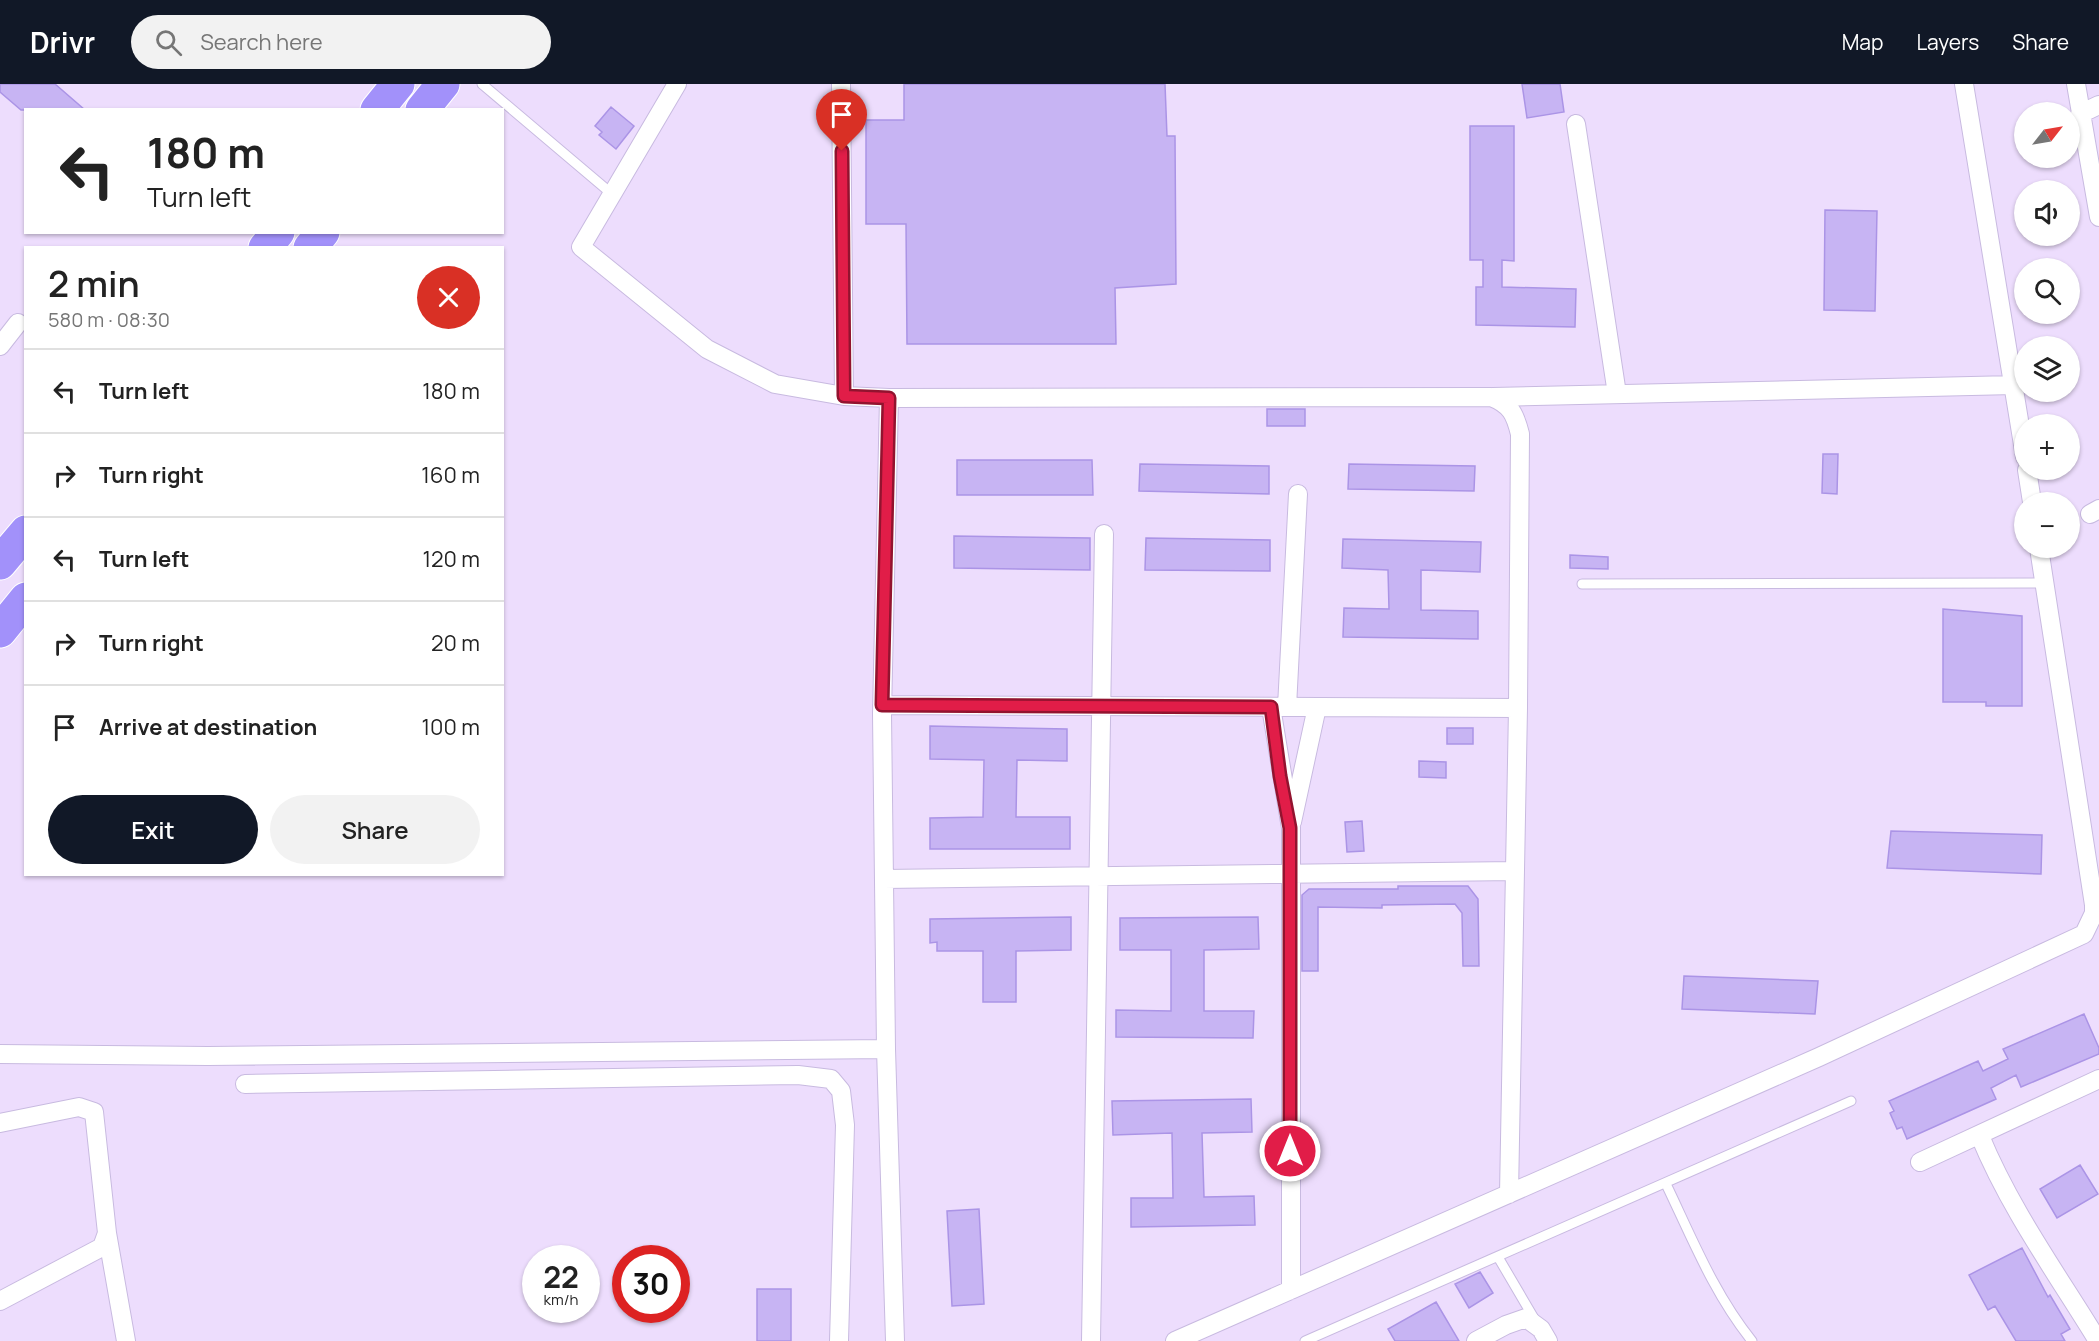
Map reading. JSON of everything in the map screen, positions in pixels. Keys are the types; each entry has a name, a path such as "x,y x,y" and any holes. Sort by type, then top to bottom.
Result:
{"highway":[{"path":"379,108 398,84"},
{"path":"424,108 443,84"},
{"path":"0,562 24,534"},
{"path":"0,631 24,601"}],"street":[{"path":"677,84 581,247 707,349 775,384 844,396 889,398 1491,397 2014,385 1964,84"},
{"path":"841,84 844,396"},
{"path":"2076,84 2078,102"},
{"path":"2099,105 2080,114 2099,217"},
{"path":"1576,124 1617,394"},
{"path":"0,346 18,323"},
{"path":"1491,397 1506,403 1515,414 1520,434 1518,708 1509,1194"},
{"path":"889,398 882,705 886,1049 895,1341"},
{"path":"1291,1290 1290,828 1280,776 1279,707 1298,494"},
{"path":"1091,1341 1104,534"},
{"path":"1175,1341 1819,1057 2084,934 2094,913 2094,904 2041,558"},
{"path":"882,705 1518,708"},
{"path":"1290,828 1317,707"},
{"path":"884,879 1515,871"},
{"path":"0,1054 208,1056 886,1049"},
{"path":"244,1084 798,1075 831,1078 841,1091 845,1125 839,1341"},
{"path":"1920,1162 2099,1079"},
{"path":"0,1122 79,1107 94,1112 107,1233 126,1341"},
{"path":"1980,1136 1993,1168 2016,1209 2098,1341"},
{"path":"0,1301 102,1247 107,1233"},
{"path":"1476,1341 1506,1325 1526,1318 1545,1335"}],"lane":[{"path":"482,84 612,194"},
{"path":"1582,584 2045,583"},
{"path":"1305,1341 1851,1101"},
{"path":"1666,1184 1710,1279 1730,1314 1752,1341"},
{"path":"1498,1257 1545,1335"}],"building":[{"path":"0,84 55,84 83,108 24,108 21,110 0,92"},
{"path":"904,84 1165,84 1167,136 1175,136 1176,284 1115,288 1116,344 907,344 906,224 866,224 866,120 904,120"},
{"path":"1522,84 1560,84 1564,112 1527,118"},
{"path":"611,107 634,126 616,149 599,135 602,132 595,126"},
{"path":"1470,126 1514,126 1514,261 1502,260 1502,287 1576,289 1575,327 1476,325 1476,287 1483,287 1483,260 1470,260"},
{"path":"1825,210 1877,211 1875,311 1824,310"},
{"path":"1267,409 1305,409 1305,426 1267,426"},
{"path":"1823,454 1838,454 1837,494 1822,493"},
{"path":"957,460 1092,460 1093,495 957,495"},
{"path":"1140,464 1269,466 1269,494 1139,491"},
{"path":"1349,464 1475,466 1474,491 1348,489"},
{"path":"954,536 1090,538 1090,570 954,568"},
{"path":"1146,538 1270,540 1270,571 1145,570"},
{"path":"1343,539 1481,542 1480,572 1421,570 1421,610 1478,611 1478,639 1343,637 1344,608 1389,609 1388,570 1342,568"},
{"path":"1570,555 1608,557 1608,569 1570,568"},
{"path":"1943,609 2022,616 2022,706 1986,706 1986,702 1943,702"},
{"path":"930,726 1067,729 1067,761 1017,760 1016,817 1070,817 1070,849 930,849 930,818 983,817 984,760 930,759"},
{"path":"1447,728 1473,728 1473,744 1447,744"},
{"path":"1419,761 1446,762 1446,778 1419,777"},
{"path":"1362,821 1364,851 1347,852 1345,822"},
{"path":"1891,831 2042,835 2041,874 1887,868"},
{"path":"1398,886 1468,886 1478,899 1479,966 1463,966 1462,913 1455,904 1382,905 1382,908 1318,907 1318,971 1302,971 1302,895 1309,889 1398,889"},
{"path":"1071,917 1071,950 1016,951 1016,1002 983,1002 983,951 937,951 937,942 930,943 930,919"},
{"path":"1258,917 1259,949 1204,950 1204,1011 1254,1011 1253,1038 1116,1037 1116,1010 1171,1011 1171,950 1120,950 1120,918"},
{"path":"1684,976 1818,981 1815,1014 1682,1009"},
{"path":"2084,1014 2099,1048 2099,1054 2021,1087 2016,1075 1991,1088 1996,1099 1907,1139 1902,1127 1897,1129 1890,1113 1894,1111 1889,1101 1978,1061 1983,1071 2008,1059 2003,1049"},
{"path":"1251,1099 1252,1132 1202,1133 1204,1197 1254,1196 1255,1225 1131,1227 1131,1198 1173,1198 1172,1133 1113,1135 1112,1101"},
{"path":"2080,1165 2098,1194 2057,1218 2040,1189"},
{"path":"979,1209 984,1304 952,1306 947,1211"},
{"path":"2022,1248 2048,1297 2050,1295 2070,1329 2061,1334 2065,1341 2016,1341 1995,1306 1988,1310 1969,1275"},
{"path":"1480,1272 1493,1293 1469,1308 1455,1284"},
{"path":"757,1289 791,1289 791,1341 757,1341"},
{"path":"1436,1302 1459,1341 1395,1341 1388,1329"}],"route":[{"path":"842,151 844,396 889,398 882,705 1271,707 1280,776 1290,828 1290,1151"}]}
